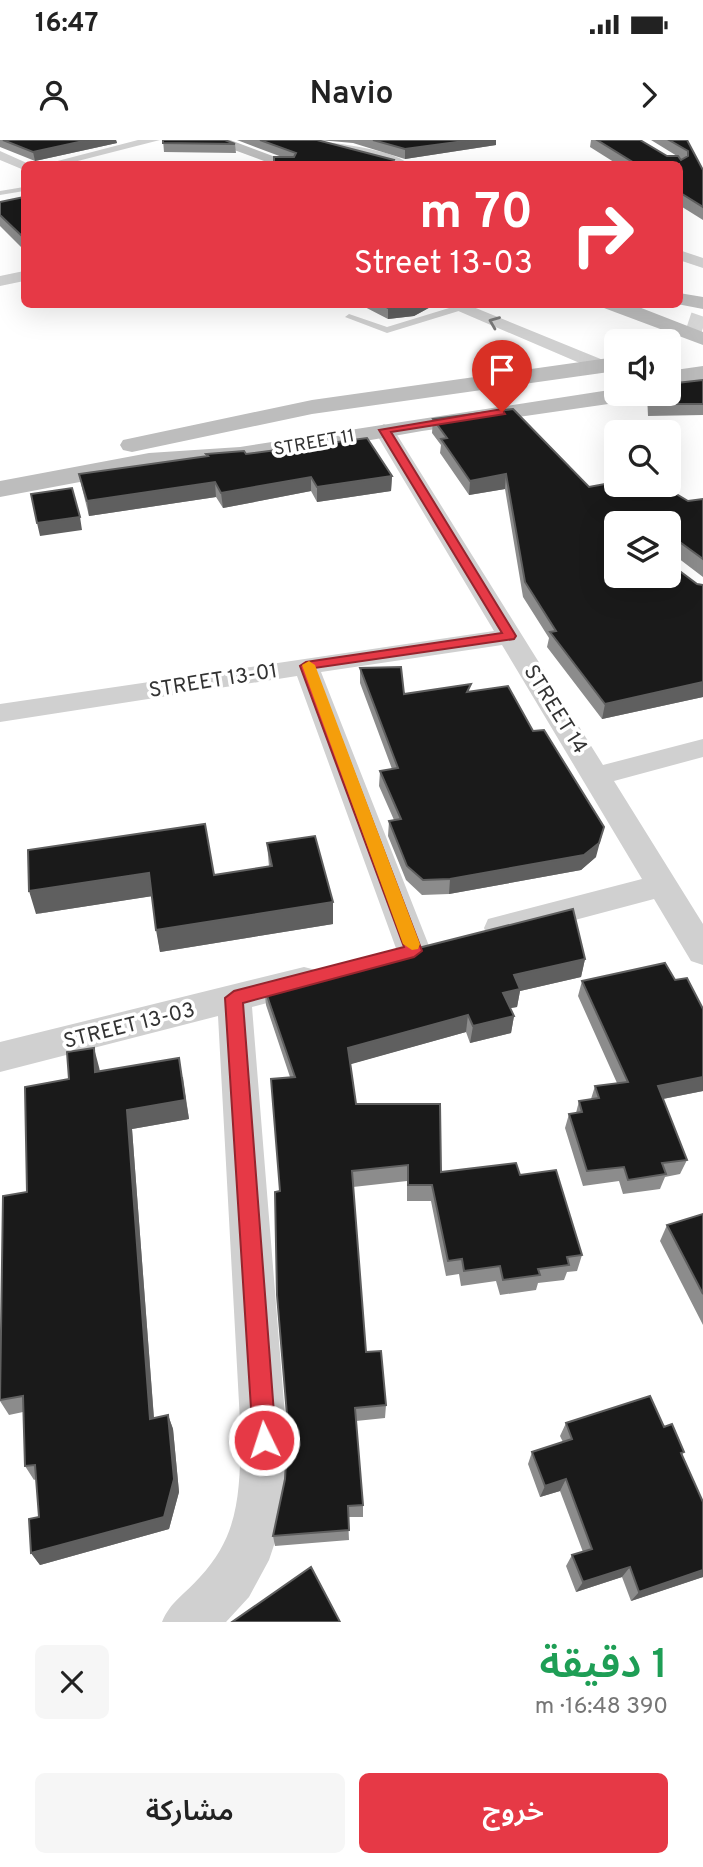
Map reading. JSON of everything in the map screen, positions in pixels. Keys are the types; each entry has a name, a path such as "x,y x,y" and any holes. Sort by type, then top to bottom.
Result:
{"main road":[{"path":"215,140 277,161"},
{"path":"199,144 248,161"},
{"path":"622,308 703,338"},
{"path":"662,308 696,314"},
{"path":"679,308 696,314"},
{"path":"681,355 703,352"},
{"path":"681,365 703,362"},
{"path":"149,461 604,369"},
{"name":"STREET 11","path":"97,454 193,430 360,400 604,369"},
{"path":"681,376 703,373"},
{"path":"681,387 703,384"},
{"path":"408,410 604,387"},
{"name":"STREET 11","path":"0,489 149,461 240,455 384,430 604,398"},
{"name":"STREET 11","path":"0,472 97,454 408,410"}],"street":[{"path":"65,161 154,140"},
{"path":"296,140 392,161"},
{"path":"351,150 382,144"},
{"path":"0,155 21,165"},
{"path":"7,175 21,172"},
{"path":"683,256 703,263"},
{"path":"0,281 21,277"},
{"path":"460,308 604,365"},
{"name":"STREET 14","path":"384,430 598,776 703,952"},
{"name":"STREET 13-01","path":"0,713 510,636"},
{"path":"306,666 427,947 664,885"},
{"path":"598,776 703,748"},
{"name":"STREET 13-03","path":"0,1057 337,971"},
{"path":"187,1622 227,1586 251,1550 262,1508 264,1440 234,998"}],"lane":[{"path":"0,193 21,190"},
{"path":"349,317 387,330 449,308"}],"building":[{"path":"3,140 88,140 33,152"},
{"path":"163,140 225,140 235,144 163,143"},
{"path":"260,140 317,140 394,160 274,161 274,157 294,157 296,153"},
{"path":"373,140 472,140 405,149"},
{"path":"597,140 640,140 667,156 678,156 681,160 688,156 688,151 669,140 687,140 703,170 703,207 683,194 683,161 631,161"},
{"path":"21,198 21,235 0,215 0,202"},
{"path":"703,380 703,404 681,404 681,383"},
{"path":"513,409 589,487 604,484 604,497 681,497 688,501 703,499 703,559 681,543 681,511 604,511 604,588 681,588 681,572 697,584 703,585 703,682 605,704 550,632 556,631 525,582 506,474 470,481 441,439 447,438 433,419"},
{"path":"367,438 392,476 317,487 311,477 221,493 215,482 87,501 79,474 208,456 206,454 244,451 246,454"},
{"path":"72,488 80,517 37,523 31,494"},
{"path":"401,667 404,694 471,684 467,692 508,686 533,731 544,730 604,827 599,843 584,855 450,879 423,880 407,866 389,821 401,819 380,771 398,768 360,668"},
{"path":"205,824 214,875 272,866 267,843 315,836 333,902 156,930 149,873 29,891 28,850"},
{"path":"573,909 585,959 514,975 520,989 503,993 514,1016 473,1026 468,1015 348,1048 356,1104 440,1104 441,1172 516,1163 520,1175 556,1170 582,1255 567,1257 569,1265 538,1269 540,1275 503,1280 500,1266 464,1271 462,1259 448,1261 432,1185 408,1185 408,1165 352,1171 366,1352 381,1351 386,1405 355,1408 363,1505 348,1506 349,1530 273,1536 285,1479 288,1427 277,1295 275,1192 280,1191 271,1079 295,1077 264,987"},
{"path":"665,963 675,980 687,978 703,1009 703,1077 658,1086 687,1160 662,1163 666,1174 628,1180 624,1167 587,1171 569,1114 582,1112 579,1101 599,1098 595,1086 628,1082 582,981"},
{"path":"94,1048 95,1072 179,1058 185,1100 127,1110 150,1419 168,1415 174,1479 164,1517 31,1553 29,1519 39,1517 35,1465 25,1466 23,1396 0,1400 3,1196 27,1192 25,1087 69,1079 67,1052"},
{"path":"703,1214 703,1294 667,1225"},
{"path":"650,1396 664,1427 672,1424 684,1452 681,1453 703,1502 703,1570 639,1592 630,1567 583,1582 572,1555 592,1549 566,1479 545,1486 532,1452 572,1439 566,1423"},
{"path":"311,1567 340,1622 232,1622"}],"tunnel":[{"path":"688,323 703,328"}],"slow traffic":[{"path":"309,665 306,666 412,944"}],"route":[{"path":"264,1440 234,998 414,951 306,666 510,636 384,430 502,412"}]}
